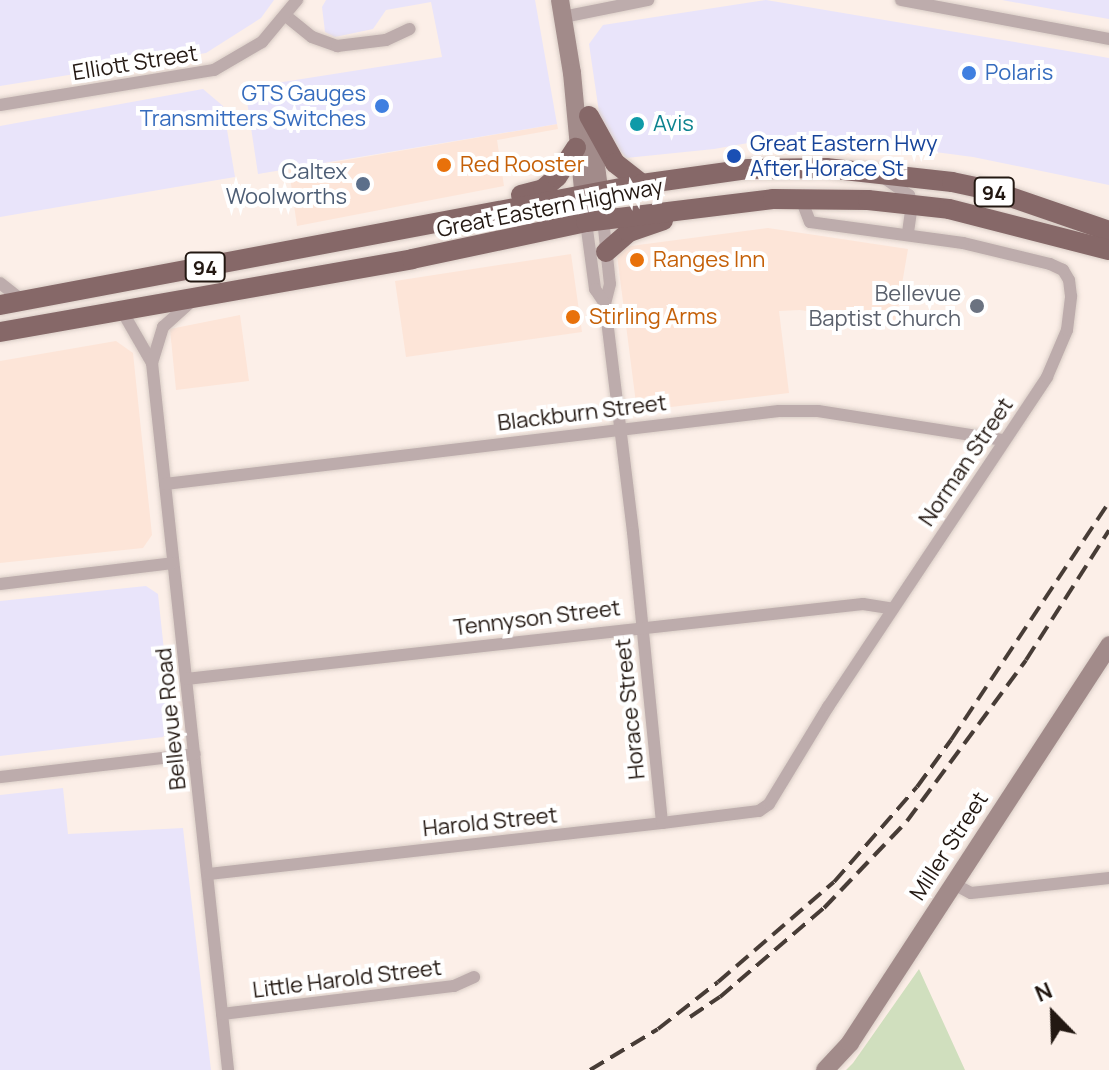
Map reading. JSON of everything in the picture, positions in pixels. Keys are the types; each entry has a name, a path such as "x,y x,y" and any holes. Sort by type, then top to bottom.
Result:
{"highway":[{"path":"589,116 615,163 642,184"},
{"path":"461,217 498,201 543,189 568,164 576,148"},
{"name":"Great Eastern Highway","path":"0,305 642,184 763,168 874,171 990,190 1109,231"},
{"name":"Great Eastern Highway","path":"0,332 412,259 594,221 679,208 801,198 912,204 962,212 1109,250"},
{"path":"606,252 629,232 669,218 679,208"}],"main road":[{"path":"562,8 572,73 576,148 590,194"},
{"path":"572,73 589,116 590,194 594,221"},
{"name":"Miller Street","path":"825,1070 850,1043 1109,645"}],"street":[{"name":"Elliott Street","path":"0,105 214,70 262,42 297,0"},
{"path":"562,8 648,0"},
{"path":"901,0 1109,39"},
{"path":"286,16 312,37 337,46 386,40 410,29"},
{"path":"874,171 909,195 912,204 908,234"},
{"name":"Norman Street","path":"772,800 791,765 1057,359 1067,330 1069,280 1063,270 1050,264 908,234 810,222 801,198"},
{"name":"Horace Street","path":"594,221 606,252 610,284 605,304 662,823"},
{"name":"Horace Street","path":"594,221 595,289 605,304"},
{"path":"0,283 22,300"},
{"name":"Bellevue Road","path":"152,363 163,327 196,297"},
{"name":"Bellevue Road","path":"122,311 152,363 228,1070"},
{"name":"Blackburn Street","path":"165,484 779,411 818,411 1004,440"},
{"path":"0,584 173,563"},
{"name":"Tennyson Street","path":"186,679 642,626 863,604 893,609"},
{"path":"0,777 195,754"},
{"name":"Harold Street","path":"208,874 759,811 772,800"},
{"path":"952,883 971,893 1109,878"},
{"name":"Little Harold Street","path":"222,1014 454,986 474,977"}],"shaded area":[{"path":"0,0 274,0 261,18 206,53 0,86"},
{"path":"326,0 535,0 557,124 258,174 245,88 442,57 431,2 386,10 373,29 335,37 325,32 322,7"},
{"path":"766,0 1109,58 1109,185 973,157 799,134 714,149 626,158 601,126 589,44 603,25"},
{"path":"1002,0 1109,0 1109,19 1074,13"},
{"path":"203,89 223,106 235,177 0,217 0,126"},
{"name":"Caltex Woolworths","path":"557,124 558,129 497,140 504,186 297,226 289,170"},
{"path":"768,228 908,249 895,325 800,310 779,311 789,393 637,411 617,255 623,247"},
{"path":"571,254 582,332 406,357 395,281"},
{"path":"240,315 249,381 176,390 170,329"},
{"path":"116,341 133,353 152,535 143,548 0,563 0,361"},
{"path":"146,586 158,594 172,726 163,737 0,756 0,601"},
{"path":"63,788 68,834 183,828 211,1070 0,1070 0,795"}],"green space":[{"path":"919,969 965,1070 846,1070 853,1063"}],"railway":[{"path":"590,1070 658,1029 834,882 917,787 1109,502"},
{"path":"690,1017 720,997 824,908 907,821 1026,660 1109,530"}],"place":[{"name":"Polaris","path":"969,73"},
{"name":"GTS Gauges Transmitters Switches","path":"382,106"},
{"name":"Avis","path":"637,124"},
{"name":"Great Eastern Hwy After Horace St","path":"734,156"},
{"name":"Red Rooster","path":"444,165"},
{"name":"Caltex Woolworths","path":"363,184"},
{"name":"Ranges Inn","path":"637,260"},
{"name":"Bellevue Baptist Church","path":"977,306"},
{"name":"Stirling Arms","path":"573,317"}]}
